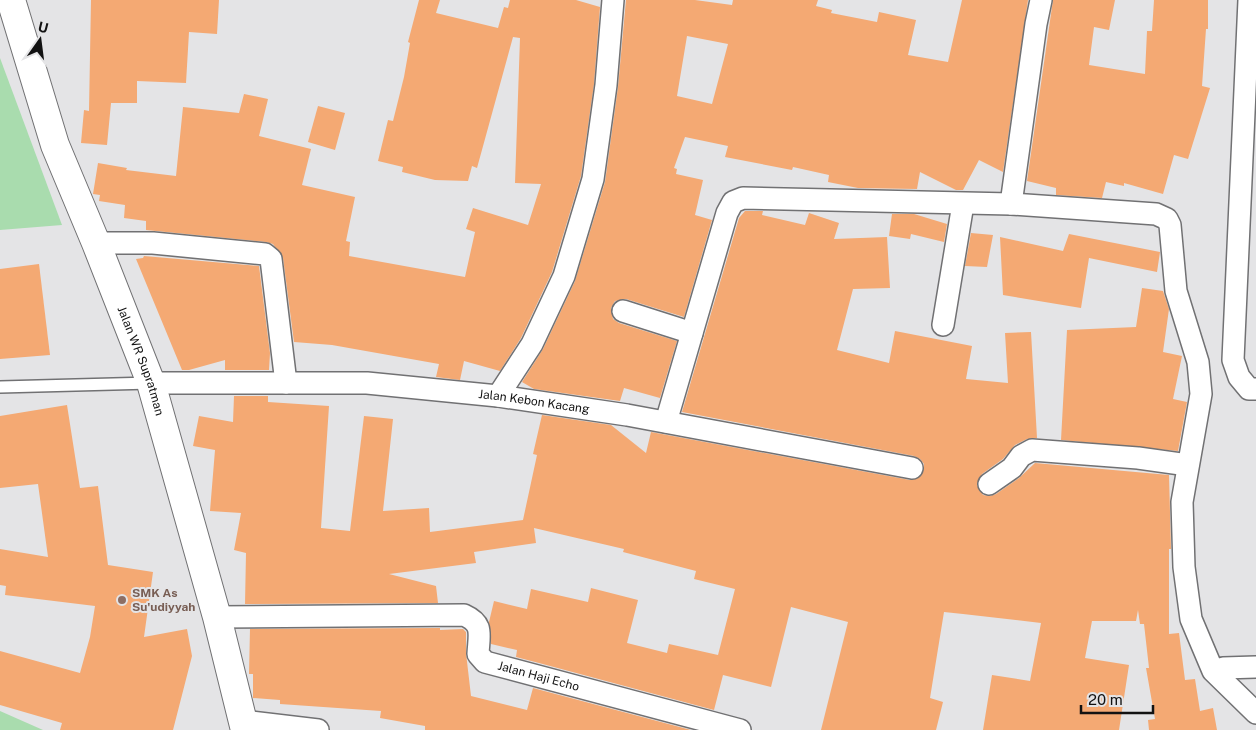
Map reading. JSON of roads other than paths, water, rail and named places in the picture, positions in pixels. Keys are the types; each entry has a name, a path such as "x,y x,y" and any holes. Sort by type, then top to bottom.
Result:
{"main road":[{"name":"Jalan WR Supratman","path":"8,7 55,145 96,242 151,383 217,617 245,726"}],"street":[{"path":"498,396 532,344 564,276 590,188 600,134 613,0"},
{"path":"1012,204 1036,24 1042,0"},
{"path":"1250,0 1233,360 1239,377 1250,389 1256,389"},
{"path":"666,422 727,213 733,202 743,198 1012,204 1156,214 1167,218 1170,225 1176,290 1198,362 1201,394 1182,502 1184,567 1191,618 1213,671 1256,713"},
{"path":"942,325 963,204"},
{"path":"96,242 153,243 265,254 269,256 271,259 286,383"},
{"path":"624,311 692,333"},
{"name":"Jalan Kebon Kacang","path":"151,383 367,383 498,396 666,422 912,468"},
{"path":"988,484 1012,468 1021,456 1032,450 1119,456 1188,465"},
{"name":"Jalan Haji Echo","path":"217,617 464,615 474,619 480,628 478,654 485,662 740,730"},
{"path":"1224,668 1256,667"},
{"path":"245,726 318,730"}],"lane":[{"path":"0,386 151,383"}],"place":[{"name":"SMK As Su'udiyyah","path":"122,600"}]}
